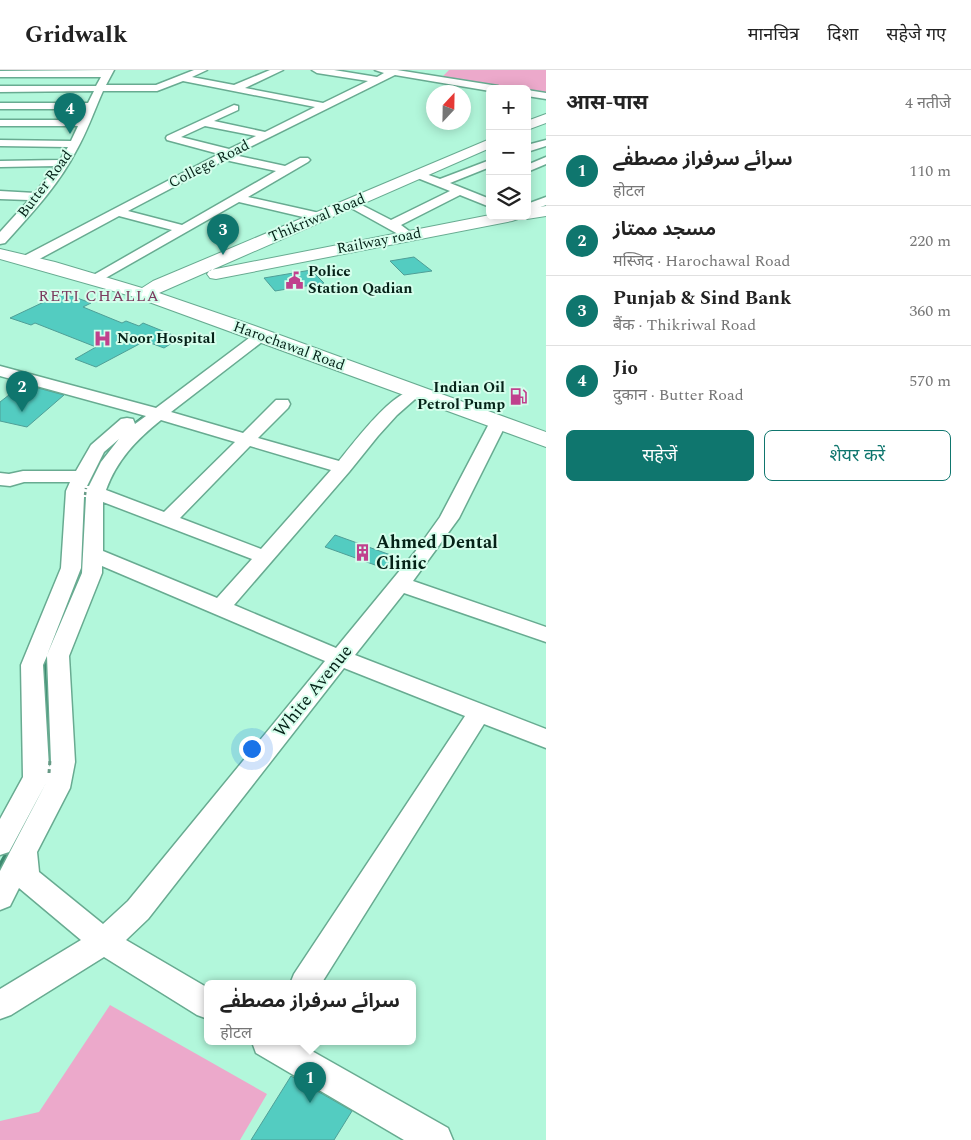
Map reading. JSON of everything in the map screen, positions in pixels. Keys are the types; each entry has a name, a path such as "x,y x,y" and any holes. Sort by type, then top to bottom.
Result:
{"main road":[{"path":"531,124 545,118"},
{"name":"Thikriwal Road","path":"151,290 486,145"},
{"path":"531,213 546,211"},
{"name":"Railway road","path":"151,290 410,235 491,220"},
{"name":"Harochawal Road","path":"0,254 95,280 151,290 255,333 546,440"}],"street":[{"path":"0,89 157,88 202,70"},
{"path":"236,88 278,70"},
{"path":"317,70 379,75"},
{"path":"439,80 449,70"},
{"path":"2,126 42,72"},
{"path":"0,74 108,72"},
{"name":"Butter Road","path":"0,240 64,163 85,123 98,89 108,72"},
{"name":"College Road","path":"27,260 379,75 394,72 439,80"},
{"path":"183,78 323,106"},
{"path":"439,80 486,87"},
{"path":"531,94 546,96"},
{"path":"0,106 92,106"},
{"path":"234,108 170,139 286,170"},
{"path":"203,122 264,135"},
{"path":"2,126 85,123"},
{"path":"0,143 74,144"},
{"path":"531,149 546,143"},
{"path":"531,152 546,160"},
{"path":"95,280 304,160"},
{"path":"531,167 546,160"},
{"path":"0,164 64,163"},
{"path":"440,183 486,165"},
{"path":"419,175 486,201"},
{"path":"391,225 466,193 486,188"},
{"path":"0,195 37,197"},
{"path":"237,198 320,217"},
{"path":"531,207 546,201"},
{"path":"350,204 410,235"},
{"path":"116,212 182,229"},
{"path":"0,222 16,223"},
{"path":"50,765 32,665 71,568 84,489 97,449 152,412 255,333"},
{"path":"0,371 152,412 344,468"},
{"path":"0,390 17,376"},
{"path":"221,607 344,468 383,420 414,393"},
{"path":"167,520 282,404"},
{"name":"White Avenue","path":"0,1005 104,942 138,910 400,584 449,518 498,422"},
{"path":"0,479 10,480 23,476 84,489 264,557"},
{"path":"0,898 12,848 32,786 50,765 58,656 93,561 84,489"},
{"path":"71,568 93,561 221,607 340,658 546,739"},
{"path":"400,584 546,636"},
{"path":"308,980 480,712"},
{"path":"12,848 26,877 104,942 204,1004"},
{"path":"272,1045 436,1140"}],"shaded area":[{"path":"449,70 546,70 546,96 531,94 531,85 486,85 486,87 439,80"},
{"path":"110,1005 267,1094 240,1140 0,1140 0,1121 39,1112"}],"building":[{"path":"414,257 432,271 404,275 390,261"},
{"name":"Police Station Qadian","path":"311,270 324,283 275,291 264,278"},
{"path":"63,293 91,303 83,307 122,323 126,321 139,326 143,323 180,338 164,348 145,341 96,367 75,359 96,347 35,323 31,325 10,318"},
{"path":"23,384 64,395 27,427 0,421 0,402"},
{"name":"Ahmed Dental Clinic","path":"335,535 399,558 389,570 325,547"},
{"path":"291,1076 352,1111 334,1140 251,1140"}],"waterway":[{"path":"133,426 143,418"},
{"path":"84,496 85,514"},
{"path":"83,544 84,531"},
{"path":"82,563 83,543"},
{"path":"59,624 81,571"},
{"path":"48,651 43,668 50,759"},
{"path":"0,869 17,839"}],"place":[{"name":"Jio","path":"70,134"},
{"name":"Punjab & Sind Bank","path":"223,255"},
{"name":"Police Station Qadian","path":"294,280"},
{"name":"Noor Hospital","path":"103,338"},
{"name":"Indian Oil Petrol Pump","path":"519,396"},
{"name":"مسجد ممتاز","path":"22,412"},
{"name":"Ahmed Dental Clinic","path":"362,552"},
{"name":"سرائے سرفراز مصطفٰے","path":"310,1103"}],"district":[{"name":"RETI CHALLA","path":"99,296"}]}
